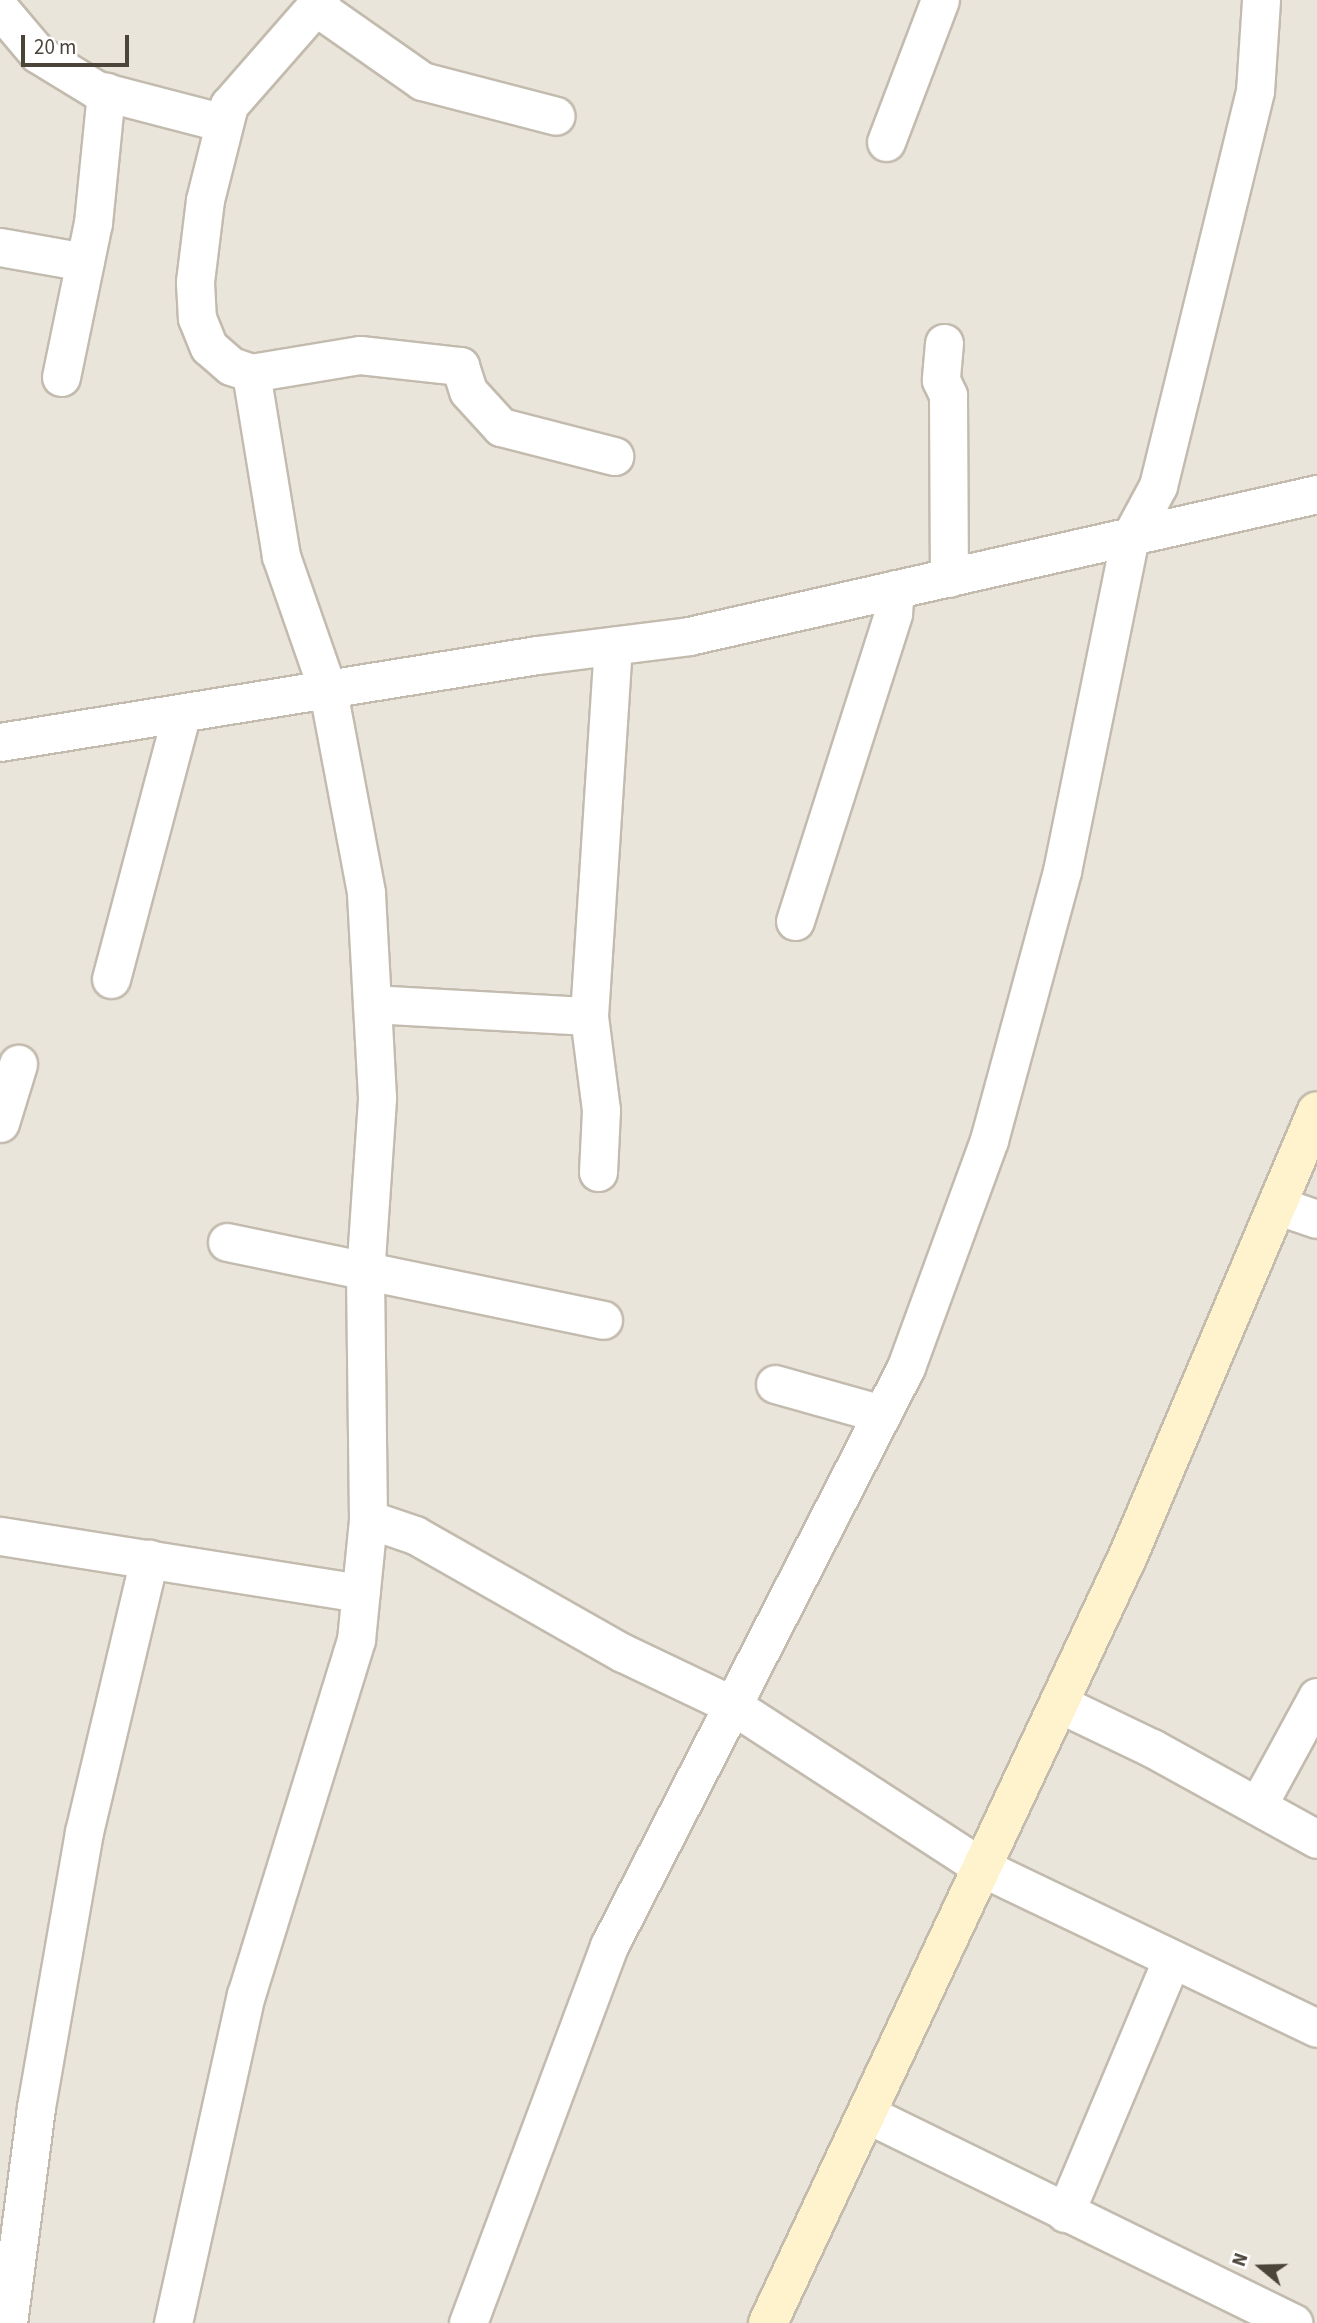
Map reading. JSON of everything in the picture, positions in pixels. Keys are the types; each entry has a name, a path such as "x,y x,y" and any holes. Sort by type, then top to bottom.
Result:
{"street":[{"path":"886,142 940,0"},
{"path":"468,2323 608,1946 911,1356 989,1140 1062,871 1130,538 1158,486 1255,91 1261,0"},
{"path":"556,116 422,81 318,3 229,106 205,200 197,318 209,347 231,366 251,373 360,355 460,366 468,391 501,427 614,456"},
{"path":"0,9 38,54 106,92 224,123"},
{"path":"61,377 85,262 106,92"},
{"path":"0,247 85,262"},
{"path":"944,343 941,380 948,395 948,578"},
{"path":"173,2323 246,1995 356,1640 368,1519 365,1267 377,1097 366,892 328,691 281,556 251,373"},
{"path":"0,742 689,636 1317,494"},
{"path":"795,921 894,613 895,589"},
{"path":"598,1172 601,1110 589,1016 613,646"},
{"path":"111,979 181,715"},
{"path":"372,1004 589,1016"},
{"path":"0,1123 18,1064"},
{"path":"768,2323 1060,1704 1317,1111"},
{"path":"1276,1205 1317,1219"},
{"path":"227,1242 365,1267 603,1320"},
{"path":"775,1384 881,1414"},
{"path":"368,1519 415,1535 623,1653 732,1705 983,1868 1171,1961 1317,2028"},
{"path":"0,1536 361,1593"},
{"path":"8,2323 36,2107 84,1832 149,1559"},
{"path":"1258,1805 1317,1697"},
{"path":"1060,1704 1258,1805 1317,1839"},
{"path":"1065,2213 1171,1961"},
{"path":"867,2114 1294,2323"}],"shaded area":[{"path":"0,0 1317,0 1317,2323 0,2323"}]}
